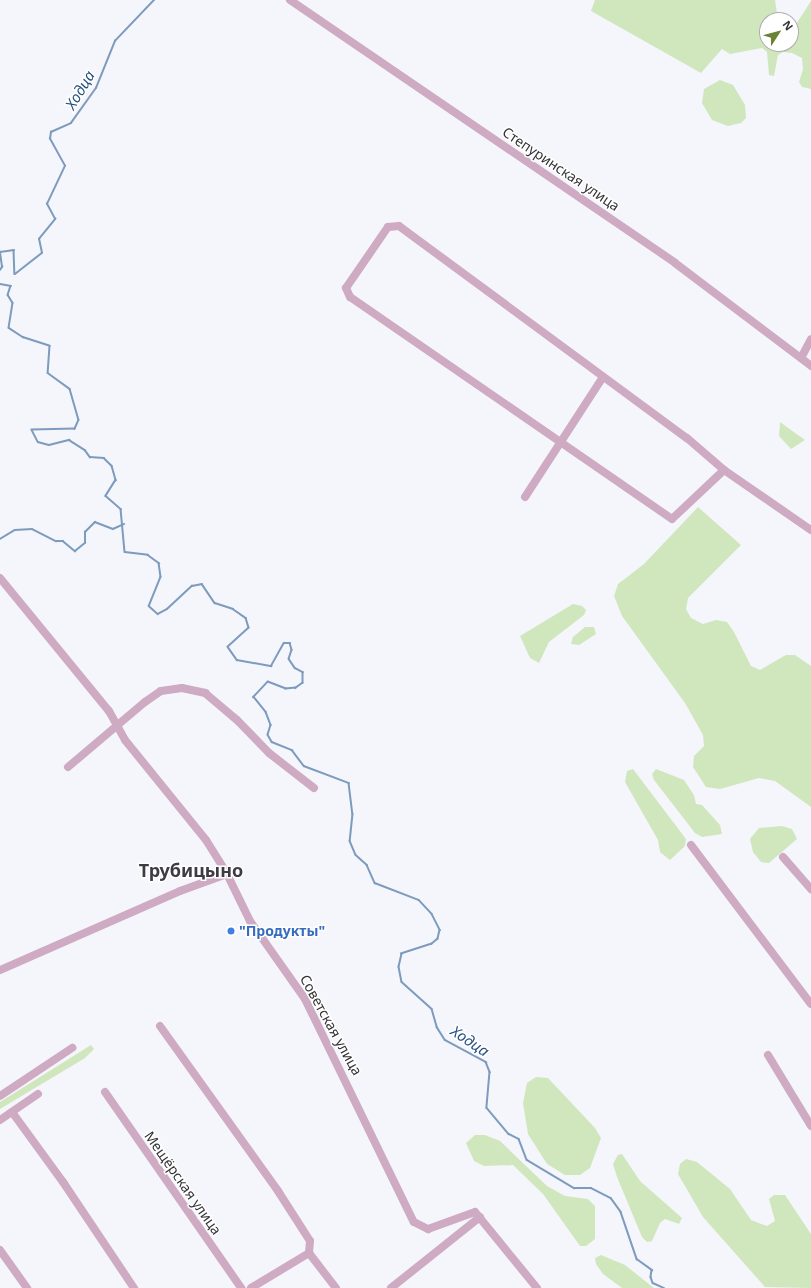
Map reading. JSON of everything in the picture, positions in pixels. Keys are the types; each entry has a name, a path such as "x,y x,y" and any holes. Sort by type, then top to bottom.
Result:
{"street":[{"name":"Степуринская улица","path":"290,0 668,258 811,366"},
{"path":"724,470 672,520 350,297 346,288 388,228 397,225 459,268 603,377 687,438 724,470 811,530"},
{"path":"801,358 811,338"},
{"path":"525,497 562,444 603,377"},
{"path":"0,578 109,712 125,740 206,840 227,874 180,891 0,970"},
{"path":"68,767 161,691 182,688 205,693 237,720 269,753 314,788"},
{"path":"691,845 811,1004"},
{"path":"783,857 811,889"},
{"name":"Советская улица","path":"227,874 250,921 305,999 414,1222 428,1229 475,1212 480,1217"},
{"path":"160,1026 278,1191 310,1241 309,1253 336,1288"},
{"path":"0,1096 72,1048"},
{"path":"768,1055 811,1126"},
{"name":"Мещёрская улица","path":"105,1092 241,1288"},
{"path":"0,1120 38,1094"},
{"path":"12,1112 63,1182 134,1288"},
{"path":"391,1288 480,1217 537,1288"},
{"path":"0,1250 27,1288"},
{"path":"251,1288 309,1253"}],"green space":[{"path":"595,0 775,0 777,12 759,12 759,49 730,54 722,49 701,73 591,11"},
{"path":"811,1 811,89 802,87 799,82 803,69 802,58 792,53 783,52 799,52 799,20"},
{"path":"767,52 783,52 778,55 774,76 769,75"},
{"path":"720,80 733,85 745,105 746,118 741,123 728,126 712,120 702,103 704,89"},
{"path":"780,422 805,440 791,449 779,436"},
{"path":"698,507 741,545 688,598 686,609 691,618 703,624 716,620 727,622 734,632 751,666 760,670 786,655 795,655 811,666 811,807 775,781 759,778 720,789 706,787 693,767 694,756 704,746 703,735 685,703 622,616 614,596 618,584 644,564"},
{"path":"573,604 582,606 586,610 584,615 549,642 539,663 530,658 520,636"},
{"path":"585,627 594,627 596,634 579,645 571,644 573,637"},
{"path":"633,769 686,839 685,846 670,860 660,852 658,840 625,782 627,771"},
{"path":"656,769 684,780 694,795 696,804 702,805 720,825 722,834 702,837 695,833 654,780 652,774"},
{"path":"782,826 792,829 797,839 769,863 761,862 753,852 750,839 759,828"},
{"path":"91,1045 94,1049 85,1058 0,1109 0,1102"},
{"path":"536,1077 548,1078 595,1128 601,1138 590,1168 580,1175 565,1175 547,1164 528,1134 523,1103 527,1083"},
{"path":"475,1135 485,1135 500,1141 547,1186 565,1196 588,1199 595,1206 595,1239 586,1246 580,1246 543,1194 513,1165 484,1166 474,1161 466,1143"},
{"path":"622,1154 640,1181 682,1218 679,1224 665,1219 660,1223 652,1241 647,1242 642,1237 617,1177 613,1164 618,1155"},
{"path":"686,1159 697,1162 730,1189 751,1220 767,1226 775,1221 769,1199 774,1195 785,1195 811,1234 811,1288 765,1287 703,1217 678,1174 680,1164"},
{"path":"601,1255 625,1265 654,1288 622,1288 603,1274 596,1264 595,1258"}],"waterway":[{"name":"Ходца","path":"0,270 2,267 0,252 14,250 15,274 42,253 39,239 55,219 47,204 65,166 50,139 51,132 71,123 96,88 115,41 154,0"},
{"name":"Ходца","path":"0,284 11,286 8,295 13,303 9,328 23,337 50,346 48,373 70,389 79,420 75,429 32,430 38,442 49,445 69,440 85,450 90,457 104,458 112,466 116,480 106,496 121,509 125,552 148,555 159,563 161,577 149,606 158,614 167,609 192,586 202,584 215,603 233,609 246,618 249,628 228,647 237,660 271,666 284,643 290,643 292,650 289,659 295,668 303,672 303,683 296,688 286,689 268,682 254,697 266,712 271,725 268,735 272,742 292,750 304,766 349,783 353,814 350,841 356,855 367,865 375,883 419,900 432,914 440,930 438,939 432,944 402,954 399,967 402,982 432,1009 437,1027 445,1040 486,1062 490,1072 487,1108 509,1134 519,1139 527,1160 574,1188 591,1188 611,1198 621,1212 637,1259 652,1270 651,1277 653,1283 664,1288"},
{"path":"0,539 15,530 32,529 56,541 63,541 75,551 85,543 85,532 95,522 113,529 124,524"}],"place":[{"name":"\"Продукты\"","path":"231,931"}],"district":[{"name":"Трубицыно","path":"191,870"}]}
